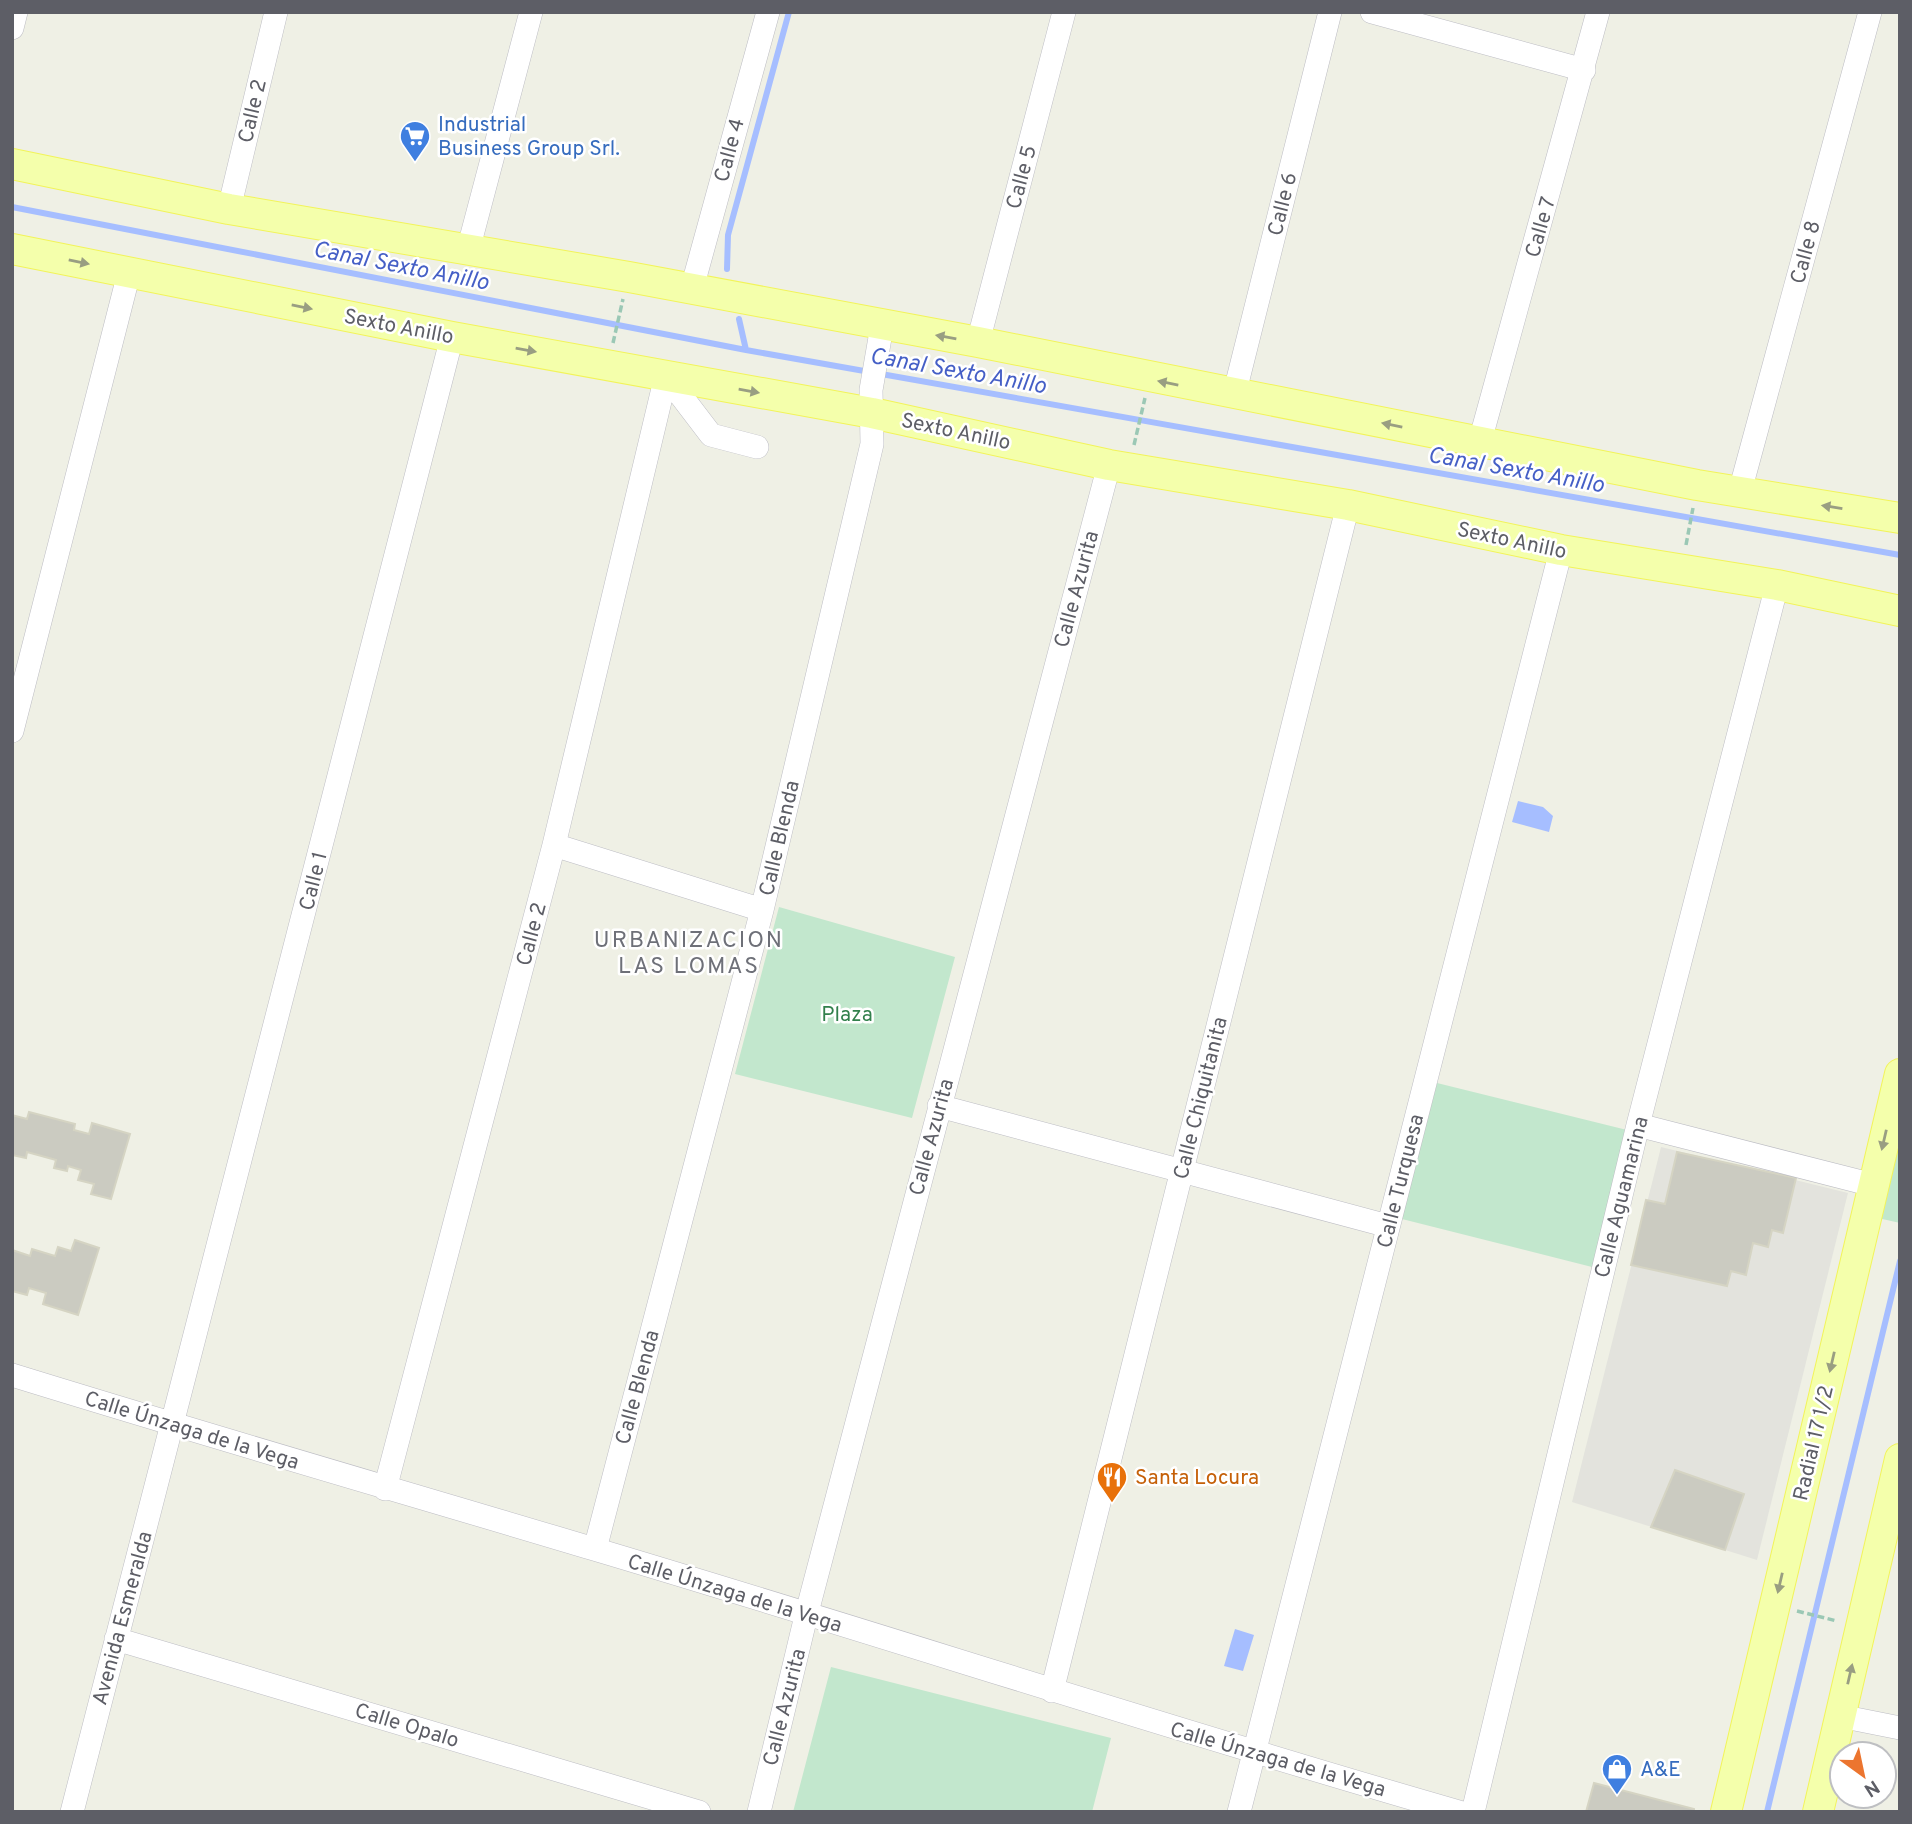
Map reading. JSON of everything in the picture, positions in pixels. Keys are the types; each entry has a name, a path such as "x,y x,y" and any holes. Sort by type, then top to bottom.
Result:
{"main road":[{"path":"12,164 229,209 692,288 880,337 978,342 1234,395 1740,491 1900,518"},
{"name":"Sexto Anillo","path":"12,248 452,337 666,376 871,401 1109,465 1348,505 1561,551 1777,585 1900,611"},
{"name":"Radial 17 1/2","path":"1726,1812 1900,1074"},
{"path":"1818,1812 1900,1459"}],"street":[{"path":"12,28 16,12"},
{"name":"Calle 2","path":"229,209 276,12"},
{"path":"468,250 531,12"},
{"name":"Calle 4","path":"692,288 768,12"},
{"name":"Calle 5","path":"978,342 1064,12"},
{"name":"Calle 6","path":"1234,395 1330,12"},
{"path":"1372,12 1584,70"},
{"name":"Calle 7","path":"1480,441 1598,12"},
{"name":"Calle 8","path":"1740,491 1870,12"},
{"path":"12,731 129,273"},
{"name":"Calle 1","path":"174,1425 452,337"},
{"name":"Calle Blenda","path":"595,1549 762,910 872,444 871,401 880,337"},
{"path":"666,376 711,435 757,447"},
{"name":"Calle 2","path":"385,1489 554,845 666,376"},
{"name":"Calle Azurita","path":"759,1812 806,1616 1109,465"},
{"name":"Calle Chiquitanita","path":"1052,1691 1348,505"},
{"name":"Calle Turquesa","path":"1238,1812 1561,551"},
{"name":"Calle Aguamarina","path":"1473,1812 1638,1125 1777,585"},
{"path":"554,845 762,910"},
{"path":"939,1105 1388,1226"},
{"path":"1638,1125 1874,1185"},
{"name":"Calle Únzaga de la Vega","path":"12,1375 385,1489 595,1549 1254,1753 1459,1812"},
{"name":"Avenida Esmeralda","path":"72,1812 174,1425"},
{"name":"Calle Opalo","path":"116,1639 699,1812"},
{"path":"1840,1716 1900,1728"}],"path":[{"path":"612,346 625,290"},
{"path":"1133,448 1144,400"},
{"path":"1685,549 1695,499"},
{"path":"1805,1613 1823,1617"}],"shaded area":[{"path":"1661,1147 1848,1193 1757,1560 1572,1502"}],"green space":[{"name":"Plaza","path":"779,907 955,957 912,1118 735,1074"},
{"path":"1437,1083 1627,1130 1592,1267 1402,1219"},
{"path":"1900,1127 1900,1223 1878,1218"},
{"path":"831,1667 1111,1738 1092,1812 793,1812"}],"water":[{"path":"1518,801 1543,807 1553,816 1549,832 1512,822"},
{"path":"1235,1629 1254,1635 1243,1671 1224,1666"}],"building":[{"path":"29,1112 75,1124 74,1130 89,1134 92,1123 130,1134 111,1199 91,1194 94,1184 78,1180 81,1170 68,1166 67,1171 54,1168 56,1160 27,1152 26,1158 12,1155 12,1115 27,1119"},
{"path":"1677,1152 1796,1178 1783,1233 1772,1230 1768,1247 1753,1243 1746,1275 1731,1271 1727,1286 1631,1265 1646,1200 1665,1204"},
{"path":"75,1240 99,1248 78,1315 43,1304 46,1293 29,1288 27,1295 12,1291 12,1250 30,1256 32,1249 55,1256 58,1247 71,1251"},
{"path":"1675,1470 1744,1494 1725,1550 1651,1527"},
{"name":"A&E","path":"1594,1783 1694,1809 1694,1812 1586,1812"}],"waterway":[{"path":"727,269 728,235 789,12"},
{"name":"Canal Sexto Anillo","path":"12,207 746,350 1900,555"},
{"path":"739,319 746,350"},
{"path":"1767,1812 1900,1261"}],"place":[{"name":"Industrial Business Group Srl.","path":"415,163"},
{"name":"Santa Locura","path":"1112,1504"},
{"name":"A&E","path":"1617,1796"}],"district":[{"name":"URBANIZACION LAS LOMAS","path":"689,952"}]}
